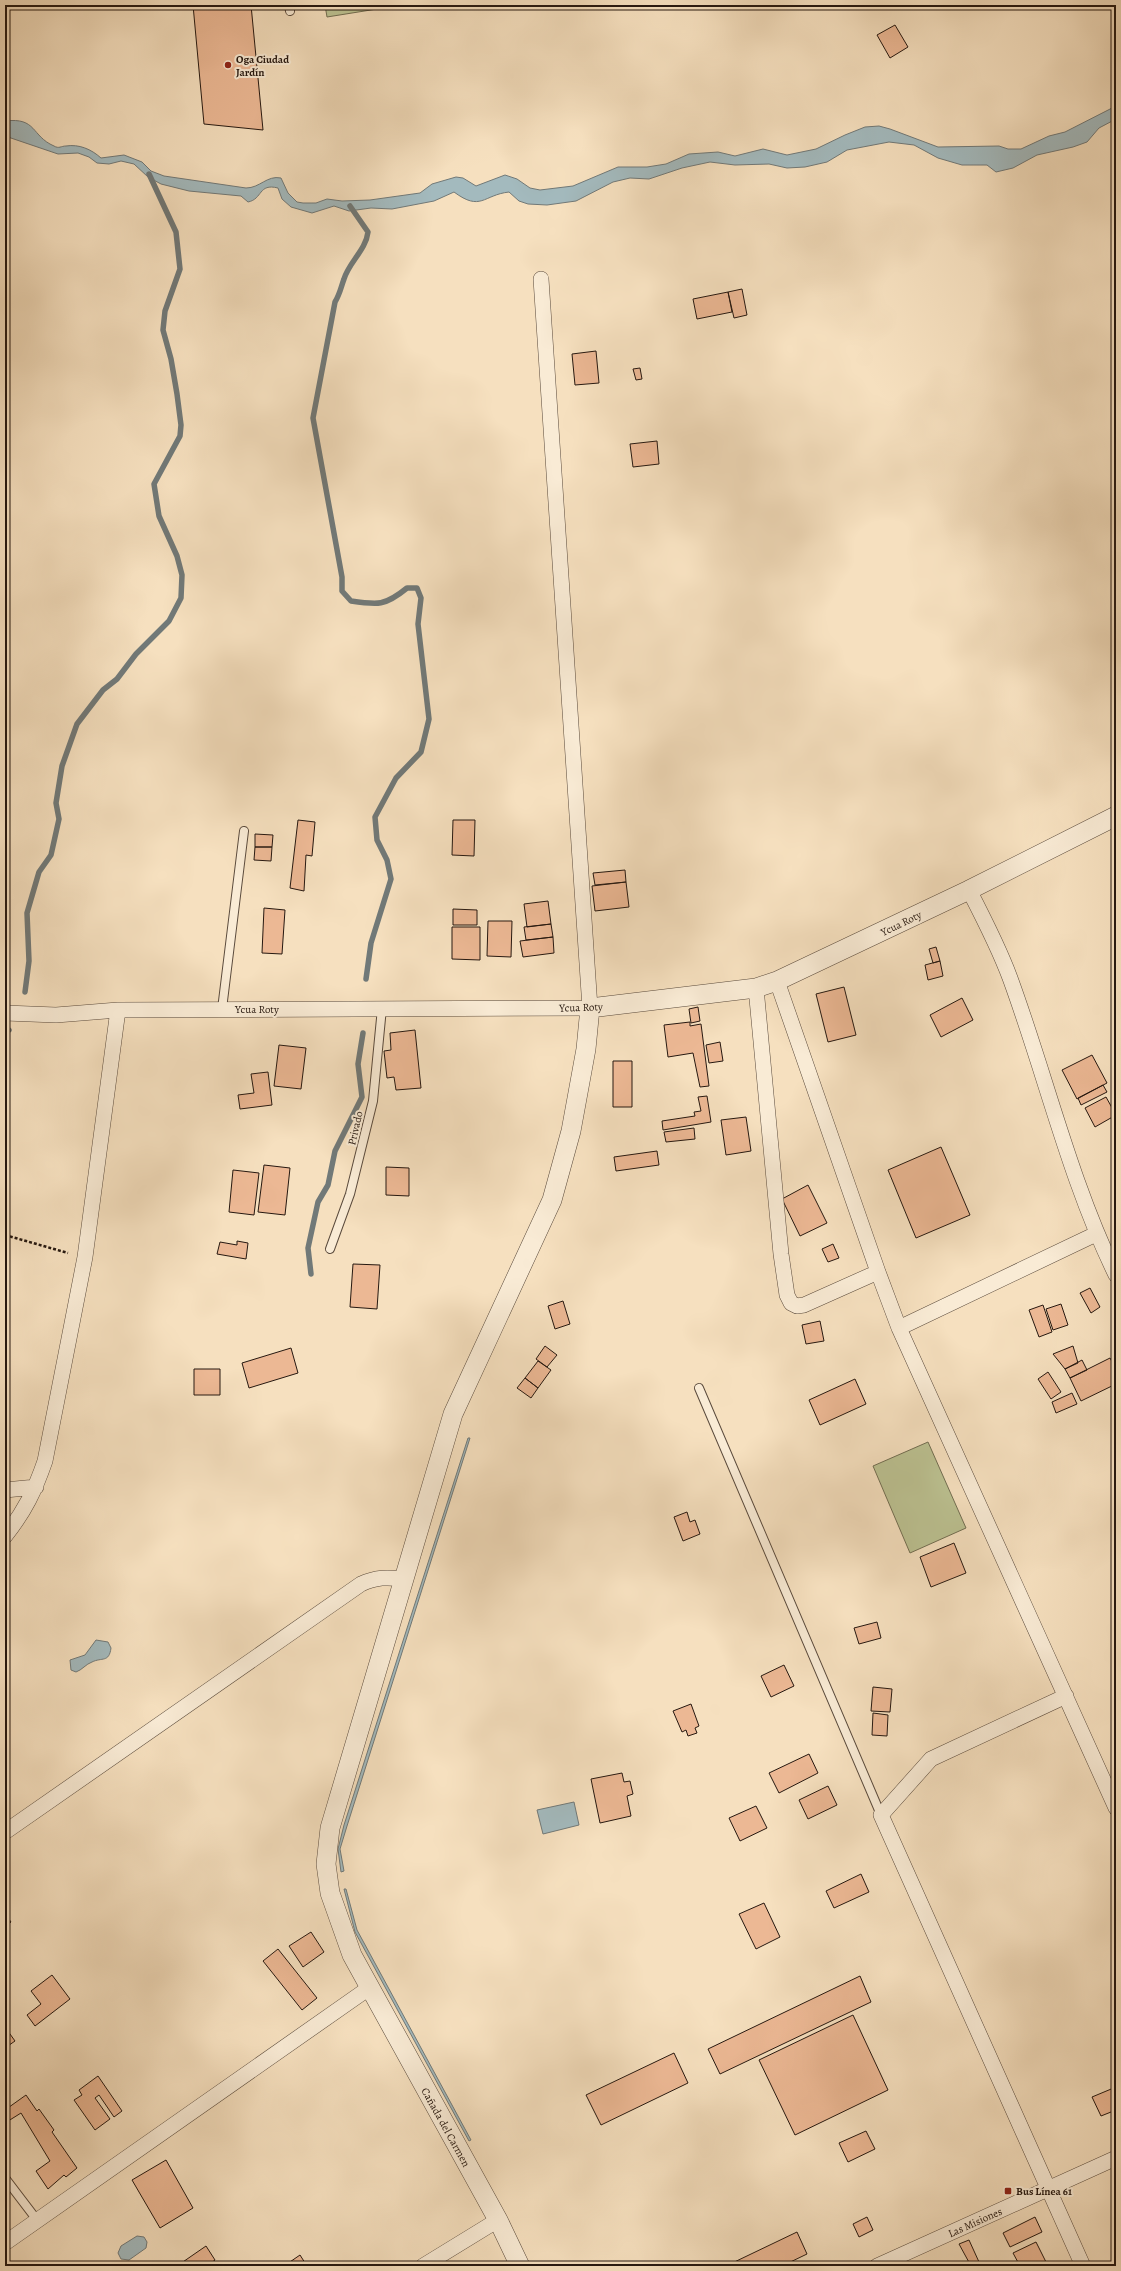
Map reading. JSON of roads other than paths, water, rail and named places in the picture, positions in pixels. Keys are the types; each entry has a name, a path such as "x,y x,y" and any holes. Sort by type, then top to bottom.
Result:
{"street":[{"path":"540,279 590,1008"},
{"name":"Ycua Roty","path":"5,1013 56,1015 118,1010 590,1008 756,988 777,981 969,890 1116,816"},
{"path":"969,890 991,932 1010,977 1096,1234 1116,1275"},
{"path":"777,981 878,1272 899,1328 1116,1808"},
{"path":"756,988 781,1254 787,1295 791,1303 797,1306 804,1305 878,1272"},
{"name":"Cañada del Carmen","path":"520,2266 498,2220 352,1955 330,1893 326,1864 327,1844 454,1414 552,1200 573,1123 586,1050 590,1008"},
{"path":"5,1536 22,1515 36,1487 50,1439 85,1257 118,1010"},
{"path":"899,1328 1096,1234"},
{"path":"5,1490 36,1487"},
{"path":"5,1832 361,1584 374,1578 386,1577 404,1580"},
{"path":"1066,1696 931,1759 881,1815 1083,2266"},
{"path":"5,2243 369,1988"},
{"name":"Las Misiones","path":"877,2266 1116,2158"},
{"path":"422,2266 498,2220"}],"lane":[{"path":"222,1009 244,831"},
{"name":"Privado","path":"330,1249 350,1194 373,1101 382,1008"},
{"path":"699,1388 881,1815"},
{"path":"5,2178 37,2220"}],"water":[{"path":"1116,106 1116,119 1099,128 1087,142 1073,147 1037,155 1013,168 996,172 987,165 962,165 938,158 914,145 889,142 847,150 827,162 805,167 787,168 769,164 735,165 710,162 682,168 649,179 630,178 613,182 576,201 547,205 528,204 519,201 509,192 476,202 463,198 454,192 434,201 392,209 371,208 349,211 334,206 312,213 291,207 282,199 278,188 272,187 264,189 256,198 248,202 241,196 189,191 161,184 148,177 134,164 121,161 109,164 97,163 89,157 78,153 58,154 5,136 5,121 23,122 33,128 47,142 56,147 80,147 93,152 101,158 124,155 142,162 151,171 164,176 246,188 255,186 272,178 281,178 288,193 297,202 316,203 327,199 342,201 370,200 420,193 432,184 456,177 463,178 476,186 505,175 517,179 530,188 540,190 573,186 618,167 647,167 666,164 689,154 718,152 735,156 763,149 787,155 816,149 865,127 879,126 890,129 938,147 999,146 1008,149 1021,149 1049,136 1065,132"},
{"path":"468,1438 470,1438 340,1849 344,1871 341,1872 338,1849 344,1825"},
{"path":"96,1640 108,1642 111,1648 109,1656 90,1663 76,1672 71,1670 70,1660 85,1655"},
{"path":"574,1802 579,1825 543,1834 537,1810"},
{"path":"344,1889 346,1889 357,1930 471,2140 469,2141 355,1932"},
{"path":"137,2236 144,2237 147,2242 146,2248 129,2260 121,2259 118,2253 121,2246"}],"waterway":[{"path":"25,992 29,961 27,913 39,872 51,855 59,819 56,803 62,766 77,724 103,690 117,679 136,654 169,621 181,598 182,575 177,556 159,516 154,484 180,436 181,425 177,394 171,359 163,330 165,311 180,269 176,232 149,174"},
{"path":"350,206 368,232 367,238 346,273 335,302 313,418 342,577 342,591 351,601 368,603 381,603 387,601 407,588 417,588 421,598 418,624 429,719 421,752 396,778 375,817 377,840 387,860 391,879 371,943 366,979"},
{"path":"5,1032 9,1030"},
{"path":"311,1274 308,1248 318,1202 328,1185 335,1151 362,1097 358,1064 363,1033"}],"place":[{"name":"Oga Ciudad Jardín","path":"228,65"},
{"name":"Bus Línea 61","path":"1008,2191"}]}
